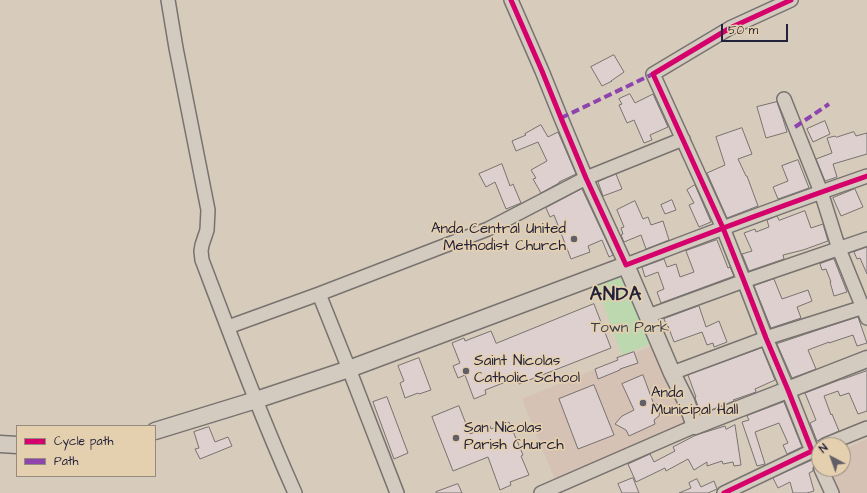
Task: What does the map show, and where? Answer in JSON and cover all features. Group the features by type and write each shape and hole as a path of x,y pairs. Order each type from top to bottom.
{"main road":[{"path":"156,431 256,400 349,369 626,265 672,373 686,401 695,426 867,359"},
{"path":"0,444 16,445"}],"street":[{"path":"168,0 208,210 207,230 201,251 202,260 256,400 295,493"},
{"path":"511,0 586,178 626,265 867,176"},
{"path":"791,0 730,28 653,74 723,228 766,338 811,438"},
{"path":"672,373 766,338 866,310 839,249 821,192 784,99"},
{"path":"228,327 319,294 488,229 586,178 683,139"},
{"path":"648,316 744,280 867,239"},
{"path":"319,294 397,493"},
{"path":"542,493 562,489 695,426"},
{"path":"845,437 867,428"},
{"path":"724,493 811,451"},
{"path":"825,477 832,493"}],"shaded area":[{"path":"655,345 688,426 555,480 522,399"},
{"path":"867,439 867,493 836,493 829,477 851,477 851,446"}],"green space":[{"name":"Town Park","path":"625,272 652,343 622,355 596,284"}],"building":[{"path":"614,55 624,72 602,86 591,67"},
{"path":"630,94 635,103 653,94 668,127 650,135 652,140 644,143 634,120 627,123 619,105 622,104 619,99"},
{"path":"777,102 787,132 766,138 757,107"},
{"path":"825,121 830,134 813,142 807,129"},
{"path":"541,125 548,137 558,132 576,174 541,193 533,179 536,178 531,170 547,161 538,142 516,151 512,141 526,135 525,134"},
{"path":"742,128 752,154 738,159 747,176 758,206 727,218 707,173 725,165 716,137"},
{"path":"854,132 856,136 867,133 867,154 833,164 837,177 825,181 816,159 832,153 827,138"},
{"path":"798,160 809,188 778,199 773,187 788,181 782,166"},
{"path":"502,164 510,186 513,184 521,203 506,209 495,182 486,187 479,174"},
{"path":"616,174 622,189 603,196 598,182"},
{"path":"695,185 711,222 699,227 689,205 694,203 687,190"},
{"path":"582,189 613,255 609,257 602,240 588,246 590,252 571,259 554,215 550,217 546,208"},
{"path":"855,189 863,207 841,216 833,198"},
{"path":"672,200 676,210 665,214 661,205"},
{"path":"635,201 643,219 648,217 651,225 663,221 669,240 646,249 641,235 624,242 621,235 623,234 621,228 624,227 617,210"},
{"path":"805,211 811,228 823,224 828,241 783,255 784,259 749,271 742,254 752,251 744,233 755,229 756,232 769,227 767,220 777,216 779,220"},
{"path":"717,240 728,268 730,267 734,276 661,303 657,292 664,289 658,272 645,277 642,267 664,259 667,267 676,264 680,277 694,272 686,251"},
{"path":"867,247 867,274 860,258 857,259 854,252"},
{"path":"834,259 847,292 834,296 826,269 822,270 820,264"},
{"path":"774,279 782,299 808,290 812,301 797,307 801,318 771,328 754,286"},
{"path":"594,304 611,348 519,384 516,378 485,390 486,394 474,399 465,375 458,378 453,366 460,363 452,343 464,338 465,341 491,331 496,343"},
{"path":"699,306 706,327 719,321 727,342 714,347 713,343 707,345 702,332 674,342 664,319"},
{"path":"858,317 867,343 857,346 853,335 808,350 816,369 792,378 777,344"},
{"path":"762,348 775,380 755,389 756,392 701,414 688,375"},
{"path":"634,352 638,363 598,379 595,369 618,360 617,358"},
{"path":"419,358 431,390 405,398 400,383 404,381 398,366"},
{"path":"867,371 867,411 858,414 849,393 840,396 838,391 824,396 839,431 826,437 815,437 810,423 816,420 805,393"},
{"name":"Anda Municipal Hall","path":"643,375 653,402 658,405 660,411 659,416 654,420 655,424 629,436 626,430 615,424 622,416 634,410 622,384"},
{"path":"594,385 614,435 578,449 559,399"},
{"path":"387,397 408,453 394,459 373,402"},
{"path":"784,402 802,447 787,454 783,445 788,443 779,423 755,432 765,464 757,466 742,422 749,420 747,416"},
{"path":"459,406 470,434 490,426 491,429 509,422 523,455 521,456 529,475 510,482 511,485 500,490 488,457 453,471 432,417"},
{"path":"735,425 741,465 734,466 733,462 723,464 722,461 707,466 707,462 694,470 688,459 666,471 665,468 636,482 628,464 650,454 654,462 675,451 673,447 696,435 725,426 726,429"},
{"path":"209,427 215,442 228,437 232,446 200,459 195,449 199,448 194,432"},
{"path":"811,461 811,472 809,473 814,491 807,493 793,493 790,482 778,488 773,478"},
{"path":"633,478 639,493 622,493 618,484"},
{"path":"697,479 701,487 714,481 717,489 708,493 679,493 691,488 689,483"},
{"path":"458,484 462,493 436,493 436,492"}],"marked path":[{"path":"561,118 653,74"},
{"path":"795,127 829,104"}],"cycle path":[{"path":"511,0 586,178 626,265 746,219 867,176"},
{"path":"724,493 812,451 723,228 653,74 730,28 791,0"}],"place":[{"name":"Anda Central United Methodist Church","path":"574,239"},
{"name":"Saint Nicolas Catholic School","path":"466,371"},
{"name":"Anda Municipal Hall","path":"643,403"},
{"name":"San Nicolas Parish Church","path":"456,438"}],"district":[{"name":"ANDA","path":"616,296"}]}
